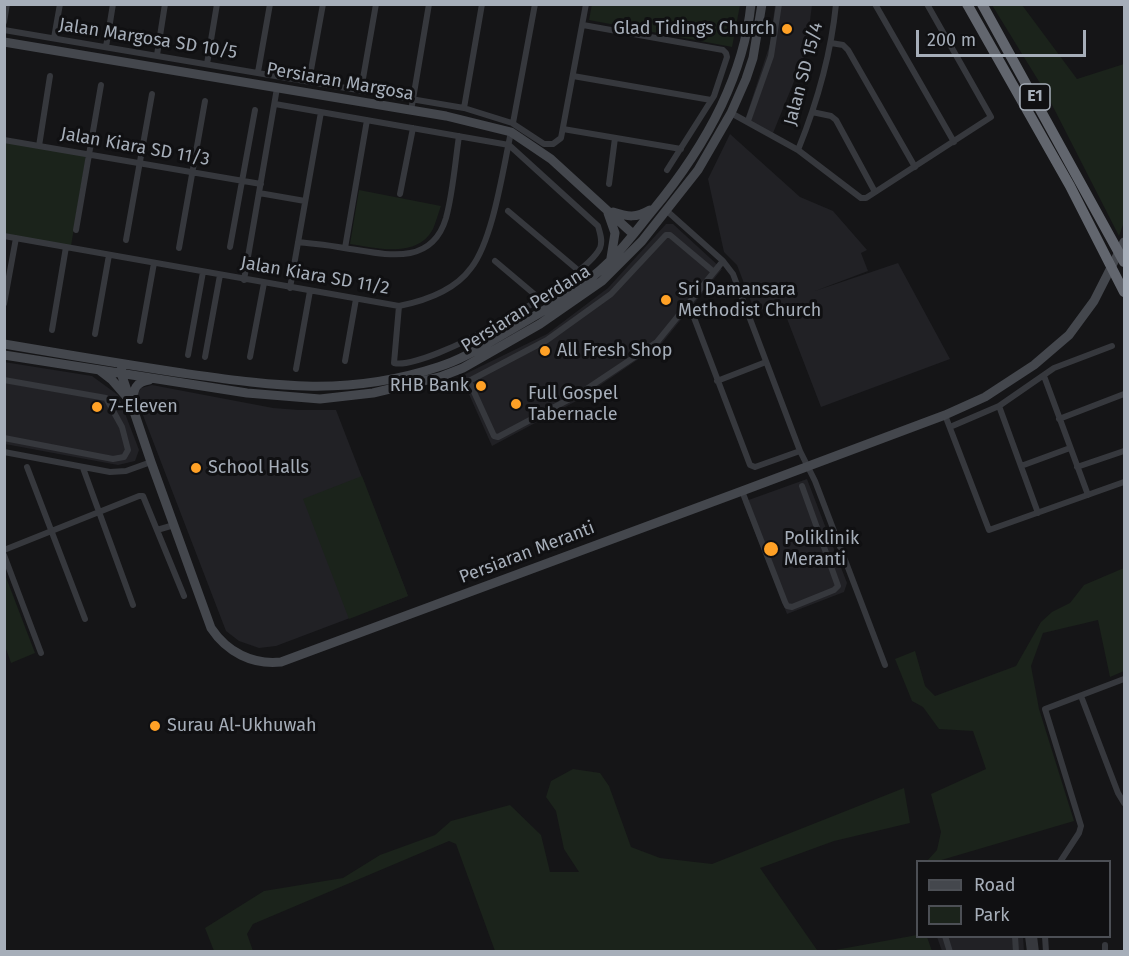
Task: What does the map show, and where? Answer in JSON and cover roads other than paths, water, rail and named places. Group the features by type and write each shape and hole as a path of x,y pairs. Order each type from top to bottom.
{"highway":[{"name":"E1","path":"967,4 1070,186 1125,292"},
{"name":"E1","path":"982,4 1125,262"}],"main road":[{"name":"Persiaran Perdana","path":"4,355 95,368 122,368 154,380 271,396 320,399 373,393 440,377 463,368 540,324 602,281 633,234 685,170 720,109 740,57 751,4"},
{"name":"Persiaran Perdana","path":"4,344 122,368 273,386 319,388 371,383 437,368 459,359 538,314 614,263 664,214 701,164 731,113 753,58 762,4"},
{"name":"Persiaran Margosa","path":"5,42 512,128 551,159 633,234"},
{"path":"607,210 634,217 655,207"},
{"path":"607,210 615,233 614,263"},
{"path":"633,234 641,233 664,214"},
{"name":"Persiaran Meranti","path":"122,368 151,462 211,628 218,638 242,656 269,663 292,659 945,415 985,397 1034,365 1068,335 1094,301 1125,242"},
{"path":"95,368 119,387 133,408"},
{"path":"133,408 134,388 143,381 154,380"}],"street":[{"path":"4,22 7,4"},
{"path":"54,38 60,4"},
{"path":"106,47 113,4"},
{"path":"157,56 165,4"},
{"path":"207,64 217,4"},
{"path":"258,72 270,4"},
{"path":"309,81 323,4"},
{"path":"361,90 376,4"},
{"path":"411,111 429,4"},
{"path":"464,108 482,4"},
{"name":"Jalan Kiara SD 11/2","path":"4,236 399,306 418,302 449,287 463,277 475,264 489,231 512,128 535,4"},
{"path":"586,4 563,129 681,149"},
{"path":"748,121 771,56 779,4"},
{"name":"Jalan SD 15/4","path":"798,150 812,112 831,43 836,4"},
{"path":"874,4 954,142"},
{"path":"731,113 798,150 861,198 866,198 991,117 927,4"},
{"path":"583,25 723,50 726,53 727,57 711,100 667,170"},
{"name":"Jalan Margosa SD 10/5","path":"4,30 464,108 544,144 553,144 561,138 563,129"},
{"path":"831,43 843,45 848,50 915,167"},
{"path":"39,146 50,76"},
{"path":"573,76 711,100"},
{"path":"76,230 101,85"},
{"path":"244,280 277,88"},
{"path":"126,240 152,94"},
{"path":"179,248 205,100"},
{"path":"275,104 508,145 594,221 601,236 601,246 596,255 579,271 540,299 457,346 399,364 394,363 399,306"},
{"path":"230,248 255,110"},
{"path":"290,288 321,112"},
{"path":"812,112 831,116 836,120 875,192"},
{"path":"345,248 367,120"},
{"path":"400,194 413,128"},
{"path":"298,242 399,256 412,253 429,243 446,218 459,136"},
{"path":"609,184 615,138"},
{"name":"Jalan Kiara SD 11/3","path":"4,140 261,184"},
{"path":"259,193 305,201"},
{"path":"508,211 579,271"},
{"path":"664,214 723,261 735,279 765,362 823,502 885,665"},
{"path":"469,381 547,340 611,294 666,235 714,272"},
{"path":"4,304 16,238"},
{"path":"52,330 66,247"},
{"path":"95,334 109,255"},
{"path":"495,261 540,299"},
{"path":"463,368 493,435 498,437 579,394 657,342 723,261"},
{"path":"140,341 154,263"},
{"path":"188,355 203,272"},
{"path":"205,357 220,275"},
{"path":"250,357 264,283"},
{"path":"296,369 310,291"},
{"path":"345,361 356,299"},
{"path":"693,315 750,465 754,466 800,451"},
{"path":"950,427 999,406 1054,368 1112,346"},
{"path":"717,381 765,362"},
{"path":"1044,376 1088,495"},
{"path":"4,380 106,398 122,426 128,450 124,457 113,459 4,438"},
{"path":"1059,419 1125,394"},
{"path":"999,406 1038,513"},
{"path":"945,415 989,530 1125,482"},
{"path":"22,454 23,442"},
{"path":"1021,466 1070,448"},
{"path":"1077,467 1125,451"},
{"path":"4,452 83,468 119,472 151,462"},
{"path":"27,467 85,619"},
{"path":"83,468 133,605"},
{"path":"742,491 787,606 792,607 834,590 838,586 802,486"},
{"path":"4,550 143,496 184,596"},
{"path":"157,531 174,525"},
{"path":"4,555 41,653"},
{"path":"1061,860 1079,833 1081,826 1045,710 1125,679"},
{"path":"1081,696 1118,793 1125,802"}],"place":[{"name":"Glad Tidings Church","path":"787,29"},
{"name":"Sri Damansara Methodist Church","path":"666,300"},
{"name":"All Fresh Shop","path":"545,351"},
{"name":"RHB Bank","path":"481,386"},
{"name":"Full Gospel Tabernacle","path":"516,404"},
{"name":"7-Eleven","path":"97,407"},
{"name":"School Halls","path":"196,468"},
{"name":"Poliklinik Meranti","path":"771,549"},
{"name":"Surau Al-Ukhuwah","path":"155,726"}]}
